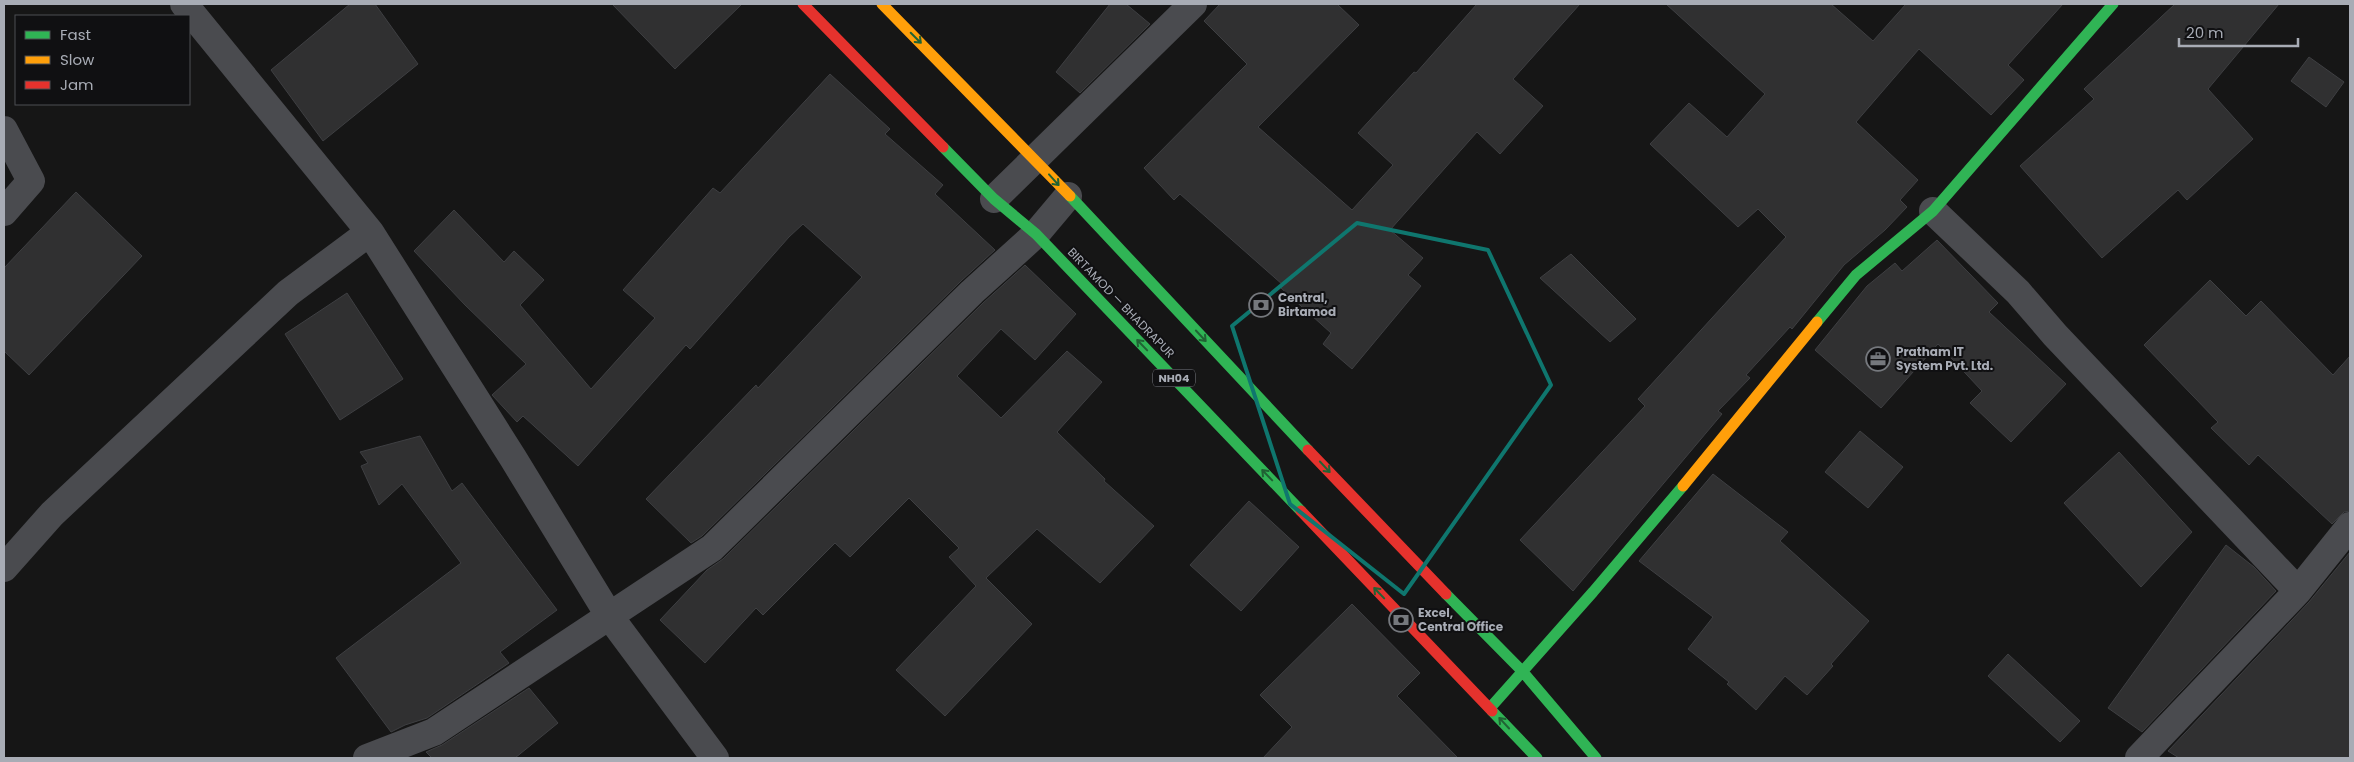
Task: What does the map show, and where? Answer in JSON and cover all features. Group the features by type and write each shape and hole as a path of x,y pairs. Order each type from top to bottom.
{"main road":[{"name":"BIRTAMOD — BHADRAPUR","path":"804,4 994,199 1036,234 1537,758"},
{"path":"882,4 1035,159 1410,558 1523,672 1596,758"},
{"path":"1490,708 1736,423 1856,275 1933,211 2113,4"}],"street":[{"path":"184,4 370,232 513,458 610,617 715,758"},
{"path":"994,199 1193,4"},
{"path":"4,130 31,181 4,212"},
{"path":"376,757 434,732 712,548 972,292 1036,234 1068,196"},
{"path":"1933,211 2018,292 2055,335 2298,591"},
{"path":"4,568 52,514 288,293 370,232"},
{"path":"2139,758 2298,591 2350,526"}],"highlighted area":[{"path":"1357,223 1488,250 1551,385 1404,594 1290,504 1232,326"}],"building":[{"path":"350,4 375,4 418,64 323,141 271,70"},
{"path":"612,4 742,4 675,69"},
{"path":"1110,4 1126,4 1150,24 1080,93 1056,72"},
{"path":"1220,4 1337,4 1359,25 1258,127 1352,210 1393,165 1358,133 1414,72 1416,73 1477,4 1580,4 1513,79 1543,106 1500,154 1477,132 1390,230 1423,258 1408,275 1421,286 1352,369 1323,344 1331,333 1281,288 1283,285 1180,194 1174,200 1144,168 1247,64 1204,21"},
{"path":"1666,4 1831,4 1873,41 1906,4 2063,4 2008,65 2024,80 1991,115 1919,49 1856,122 1918,180 1900,200 1907,207 1885,230 1844,265 1792,329 1790,327 1746,375 1750,378 1718,411 1722,414 1573,591 1520,540 1645,406 1638,399 1786,237 1758,209 1738,227 1650,144 1689,103 1727,137 1765,94"},
{"path":"2175,4 2279,4 2208,89 2253,139 2187,200 2178,190 2102,258 2020,166 2094,99 2084,89"},
{"path":"2309,57 2344,82 2326,107 2291,81"},
{"path":"830,74 890,129 885,134 943,185 935,194 995,250 961,281 702,536 691,543 646,499 756,385 758,388 862,277 803,224 789,237 690,349 686,345 578,466 523,416 517,422 492,395 526,364 465,305 414,251 454,210 504,262 514,251 544,280 520,305 591,389 655,318 623,290 713,188 720,193"},
{"path":"76,192 142,256 29,375 4,351 4,268"},
{"path":"1937,240 1998,303 1989,312 2066,384 2011,442 1970,403 1982,391 1938,344 1881,408 1815,350 1867,286 1895,263 1902,271"},
{"path":"1571,254 1636,319 1610,342 1540,278"},
{"path":"1025,265 1076,314 1035,360 1001,329 957,376 1001,418 1067,351 1102,382 1057,432 1105,479 1104,481 1154,526 1100,583 1037,529 986,578 1032,624 945,716 896,670 976,586 949,557 959,548 909,498 850,557 835,543 763,615 756,608 705,663 660,620 707,570 723,559 983,303"},
{"path":"2210,280 2246,316 2261,301 2333,375 2350,356 2350,511 2344,512 2332,524 2258,455 2249,465 2211,428 2218,422 2144,345"},
{"path":"347,293 403,379 340,420 285,334"},
{"path":"1860,431 1903,467 1868,508 1825,472"},
{"path":"420,436 452,491 462,483 557,610 500,652 509,663 427,718 391,732 336,658 461,563 402,484 379,505 361,466 368,463 360,452"},
{"path":"2119,452 2192,532 2141,587 2064,503"},
{"path":"1713,474 1788,532 1780,541 1869,621 1831,664 1833,666 1807,695 1785,676 1756,710 1727,684 1729,682 1688,649 1713,617 1639,561"},
{"path":"1249,501 1299,547 1241,611 1190,565"},
{"path":"2226,545 2254,567 2276,591 2142,732 2108,708"},
{"path":"2350,552 2350,758 2179,758 2168,751 2309,602"},
{"path":"1352,604 1420,673 1397,696 1458,758 1263,758 1292,727 1260,695"},
{"path":"2008,654 2080,721 2060,742 1988,676"},
{"path":"529,688 558,723 515,758 432,758 426,752 442,745"}],"traffic: fast":[{"path":"1817,322 1856,275 1933,211 2113,4"},
{"path":"943,147 994,199 1036,234 1301,511"},
{"path":"1070,196 1308,450"},
{"path":"1490,708 1593,592 1683,486"},
{"path":"1446,594 1523,672 1596,758"},
{"path":"1492,711 1537,758"}],"traffic: slow":[{"path":"882,4 1070,196"},
{"path":"1683,486 1817,322"}],"traffic: jam":[{"path":"803,4 943,147"},
{"path":"1308,450 1446,594"},
{"path":"1301,511 1492,711"}],"place":[{"name":"Central, Birtamod","path":"1261,305"},
{"name":"Pratham IT System Pvt. Ltd.","path":"1878,359"},
{"name":"Excel, Central Office","path":"1401,620"}]}
